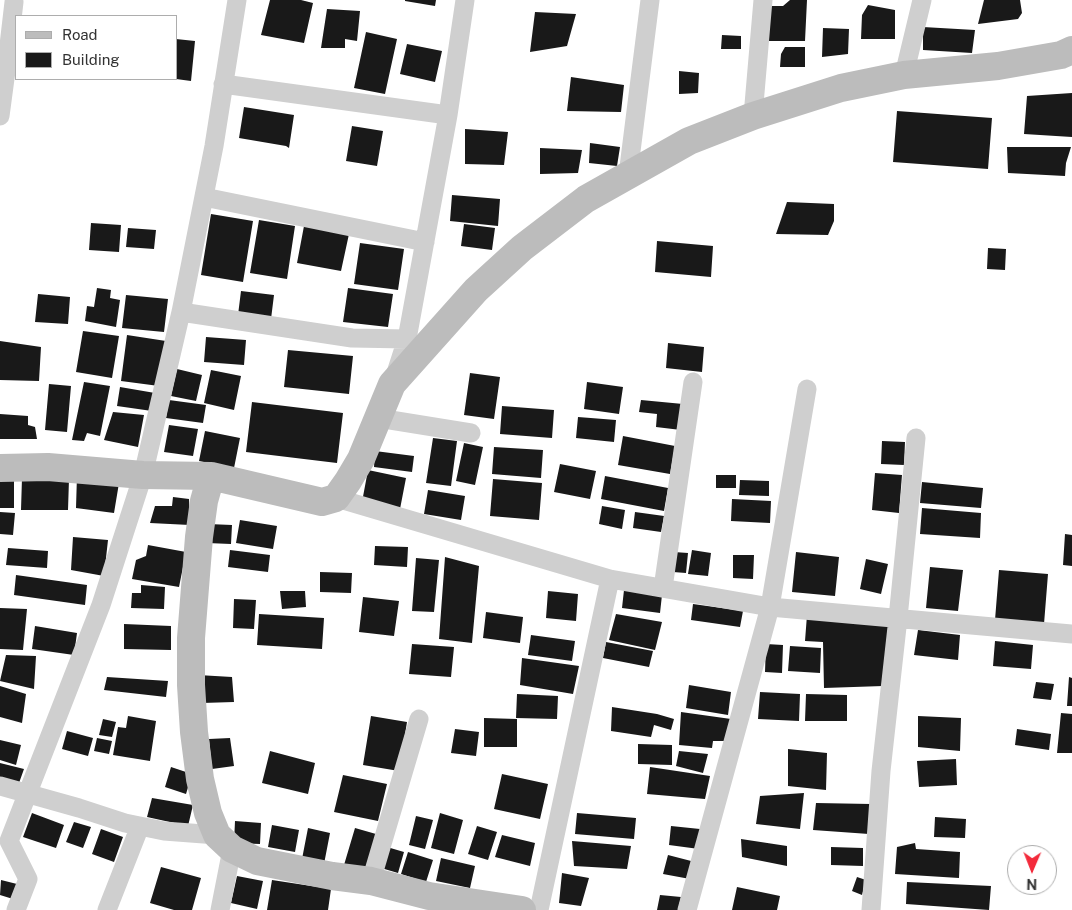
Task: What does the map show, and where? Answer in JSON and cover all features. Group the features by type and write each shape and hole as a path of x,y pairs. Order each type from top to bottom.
{"main road":[{"path":"0,468 48,466 143,475 211,476 322,502 336,498 361,459 392,384 476,290 522,248 586,198 689,142 753,116 841,88 904,75 998,66 1061,55 1072,50"},
{"path":"211,476 204,501 199,537 191,638 190,685 200,780 208,813 224,842 257,860 332,876 371,881 429,896 522,910"}],"street":[{"path":"16,910 28,879 9,841 101,605 143,475 182,312 214,146 237,0"},
{"path":"392,384 407,339 448,115 465,0"},
{"path":"628,175 650,0"},
{"path":"753,116 762,0"},
{"path":"904,75 922,0"},
{"path":"0,116 14,2"},
{"path":"223,84 448,115"},
{"path":"204,197 425,242"},
{"path":"182,312 352,338 407,339"},
{"path":"663,588 693,382"},
{"path":"687,910 770,607 807,389"},
{"path":"378,418 471,434"},
{"path":"871,910 881,771 916,438"},
{"path":"336,498 610,579 770,607 1072,634"},
{"path":"538,910 610,579"},
{"path":"371,881 419,719"},
{"path":"0,786 125,823 224,842 220,910"},
{"path":"107,910 140,826"}],"building":[{"path":"270,0 301,0 313,3 304,43 261,35"},
{"path":"405,0 436,0 435,6"},
{"path":"790,0 807,0 805,41 764,41 767,6 783,6"},
{"path":"984,0 1020,0 1022,13 1018,19 978,24"},
{"path":"868,5 895,10 895,39 861,39 862,15"},
{"path":"327,9 360,11 357,41 345,39 345,48 321,48"},
{"path":"535,12 576,14 567,46 530,52"},
{"path":"923,27 975,30 972,53 923,50"},
{"path":"823,28 849,29 848,54 822,57"},
{"path":"366,32 397,39 385,94 354,88"},
{"path":"722,35 741,36 741,49 721,49"},
{"path":"178,39 195,41 191,81 178,79"},
{"path":"407,44 442,51 435,82 400,74"},
{"path":"785,47 805,47 805,67 780,67 781,54"},
{"path":"679,71 699,73 698,93 679,94"},
{"path":"571,77 624,85 621,112 567,111"},
{"path":"1072,93 1072,137 1024,134 1027,96"},
{"path":"244,107 294,115 289,148 239,138"},
{"path":"897,111 992,118 988,169 893,162"},
{"path":"352,126 383,131 377,166 346,161"},
{"path":"465,129 508,132 504,165 465,164"},
{"path":"590,143 620,147 617,166 589,163"},
{"path":"1007,147 1071,147 1066,163 1065,176 1008,173"},
{"path":"540,148 582,150 578,173 540,174"},
{"path":"452,195 500,199 498,226 450,221"},
{"path":"787,202 834,204 834,221 828,235 776,234"},
{"path":"211,214 253,221 243,282 201,275"},
{"path":"259,220 295,226 287,279 250,273"},
{"path":"91,223 121,225 119,252 89,250"},
{"path":"464,224 495,228 492,250 461,246"},
{"path":"304,226 349,234 341,271 297,263"},
{"path":"128,228 156,230 154,249 126,247"},
{"path":"657,241 713,246 711,277 655,272"},
{"path":"360,243 404,249 398,290 354,284"},
{"path":"988,248 1006,249 1005,270 987,269"},
{"path":"97,288 111,290 110,298 120,300 116,327 85,321 87,306 94,307"},
{"path":"348,288 393,294 388,327 343,322"},
{"path":"241,291 274,295 271,319 238,315"},
{"path":"38,294 70,297 68,324 35,322"},
{"path":"126,295 168,299 164,332 122,328"},
{"path":"83,331 119,336 112,378 76,372"},
{"path":"127,335 166,341 159,386 121,381"},
{"path":"206,337 246,340 244,365 204,362"},
{"path":"0,341 41,347 39,381 0,380"},
{"path":"668,343 704,347 702,372 666,368"},
{"path":"288,350 353,356 349,394 284,387"},
{"path":"177,369 202,375 196,401 171,396"},
{"path":"211,370 241,376 234,410 204,403"},
{"path":"470,373 500,377 494,419 464,415"},
{"path":"84,382 110,386 100,436 87,433 84,441 72,440"},
{"path":"587,382 623,387 619,414 584,409"},
{"path":"49,384 71,386 67,432 45,430"},
{"path":"120,387 155,393 152,411 117,406"},
{"path":"169,400 206,405 203,423 166,418"},
{"path":"641,400 683,404 681,430 656,427 657,414 639,412"},
{"path":"252,402 343,413 337,463 246,452"},
{"path":"502,406 554,410 552,438 500,434"},
{"path":"113,412 144,415 138,447 104,440"},
{"path":"0,414 28,416 28,425 35,427 37,439 0,439"},
{"path":"578,417 616,420 614,442 576,438"},
{"path":"169,425 198,429 193,456 164,452"},
{"path":"205,431 240,438 234,468 199,461"},
{"path":"623,436 675,446 670,474 618,465"},
{"path":"433,438 457,441 451,486 426,483"},
{"path":"882,441 905,442 904,465 881,464"},
{"path":"464,443 483,447 475,485 456,481"},
{"path":"494,447 543,450 541,478 492,474"},
{"path":"375,451 414,456 412,472 374,467"},
{"path":"560,464 596,471 590,499 554,492"},
{"path":"368,470 406,478 400,509 362,502"},
{"path":"875,473 902,475 899,513 872,510"},
{"path":"77,475 119,483 114,513 76,508"},
{"path":"716,475 736,475 736,488 716,488"},
{"path":"605,476 668,488 664,511 601,499"},
{"path":"0,478 14,478 14,508 0,508"},
{"path":"22,478 69,479 68,510 21,510"},
{"path":"493,479 542,483 539,520 490,516"},
{"path":"740,480 769,481 769,496 739,495"},
{"path":"922,482 983,488 981,508 920,503"},
{"path":"428,490 465,496 461,520 424,514"},
{"path":"173,497 189,499 190,525 150,523 155,506 172,506"},
{"path":"732,499 771,501 770,523 731,521"},
{"path":"602,506 625,510 622,529 599,524"},
{"path":"922,508 981,513 980,538 920,534"},
{"path":"0,512 15,513 13,535 0,534"},
{"path":"635,512 664,516 661,532 633,528"},
{"path":"240,520 277,526 273,549 236,543"},
{"path":"208,524 232,525 231,544 207,543"},
{"path":"1065,534 1072,535 1072,566 1063,565"},
{"path":"73,537 108,540 104,576 71,570"},
{"path":"148,545 186,552 179,587 132,579 136,560 146,556"},
{"path":"375,546 408,547 407,567 374,565"},
{"path":"8,548 48,551 47,568 6,565"},
{"path":"230,550 270,555 268,572 228,567"},
{"path":"692,550 711,553 708,576 688,574"},
{"path":"674,552 688,553 686,573 673,572"},
{"path":"796,552 839,557 835,596 792,592"},
{"path":"733,555 754,555 753,579 733,578"},
{"path":"445,557 479,566 472,643 439,639"},
{"path":"416,558 439,560 434,612 412,611"},
{"path":"866,559 888,564 881,594 860,589"},
{"path":"930,567 963,570 958,611 926,608"},
{"path":"999,570 1048,574 1044,624 995,620"},
{"path":"320,572 352,573 351,593 320,592"},
{"path":"16,575 87,585 85,605 14,595"},
{"path":"141,585 165,587 164,609 131,608 132,593 141,593"},
{"path":"624,590 662,595 660,613 622,608"},
{"path":"280,591 305,591 306,607 282,609"},
{"path":"548,591 578,594 576,621 546,618"},
{"path":"363,597 399,601 394,636 359,632"},
{"path":"234,599 256,600 254,629 233,628"},
{"path":"693,604 743,611 740,627 691,620"},
{"path":"0,608 27,609 23,650 0,649"},
{"path":"486,612 523,617 520,643 483,638"},
{"path":"259,614 324,618 322,649 257,645"},
{"path":"616,614 662,622 655,650 609,640"},
{"path":"807,615 890,626 883,686 824,688 823,642 805,641"},
{"path":"124,624 171,626 171,650 124,649"},
{"path":"35,626 77,633 74,655 32,649"},
{"path":"918,630 960,635 958,660 914,655"},
{"path":"531,635 575,641 572,661 528,655"},
{"path":"995,641 1033,645 1031,669 993,666"},
{"path":"606,642 653,651 649,667 603,658"},
{"path":"412,644 454,647 451,677 409,674"},
{"path":"766,644 783,645 782,673 765,672"},
{"path":"790,646 821,648 820,673 788,671"},
{"path":"6,655 36,656 34,689 0,681"},
{"path":"522,658 579,666 573,694 520,685"},
{"path":"198,675 232,677 234,702 202,703"},
{"path":"107,677 168,681 166,697 104,690"},
{"path":"1069,677 1072,678 1072,706 1067,706"},
{"path":"1036,682 1054,684 1051,700 1033,698"},
{"path":"689,685 731,692 728,715 686,708"},
{"path":"0,686 26,694 22,723 0,717"},
{"path":"760,692 800,694 799,721 758,719"},
{"path":"517,694 558,696 557,719 516,718"},
{"path":"806,694 847,695 847,721 805,721"},
{"path":"612,707 657,714 674,719 671,730 654,725 651,737 611,731"},
{"path":"681,712 731,719 728,741 713,741 712,748 679,745"},
{"path":"1061,713 1072,714 1072,753 1057,753"},
{"path":"128,716 156,721 150,761 113,755 118,727 126,728"},
{"path":"371,716 407,722 399,771 363,765"},
{"path":"918,716 961,718 960,751 918,747"},
{"path":"484,718 517,719 517,747 484,747"},
{"path":"103,719 116,722 112,737 99,735"},
{"path":"455,729 479,732 476,756 451,753"},
{"path":"1017,729 1051,734 1049,750 1015,745"},
{"path":"67,731 93,738 88,756 62,749"},
{"path":"97,738 112,741 109,754 94,751"},
{"path":"230,738 234,766 212,769 209,739"},
{"path":"0,740 21,745 16,765 0,760"},
{"path":"638,744 672,745 672,765 638,764"},
{"path":"788,749 827,753 826,790 788,786"},
{"path":"270,751 315,763 308,794 262,783"},
{"path":"679,751 708,754 703,773 676,766"},
{"path":"956,759 957,785 919,787 917,761"},
{"path":"0,763 24,769 19,783 0,779"},
{"path":"171,767 192,774 186,794 165,787"},
{"path":"650,767 710,776 705,799 647,794"},
{"path":"502,774 548,784 540,819 494,809"},
{"path":"343,775 387,784 378,821 334,812"},
{"path":"804,793 800,829 756,824 760,796"},
{"path":"152,798 193,805 188,826 147,817"},
{"path":"816,803 871,804 869,834 813,830"},
{"path":"32,813 64,825 56,848 23,837"},
{"path":"440,813 463,820 454,854 431,848"},
{"path":"577,813 636,818 634,839 575,834"},
{"path":"416,816 433,820 425,849 409,845"},
{"path":"935,817 966,819 965,838 934,837"},
{"path":"235,821 261,823 260,844 234,843"},
{"path":"74,822 91,827 83,848 66,842"},
{"path":"272,825 299,830 295,852 268,847"},
{"path":"477,826 497,832 488,860 468,854"},
{"path":"671,826 700,829 699,849 669,845"},
{"path":"308,828 330,833 324,864 302,859"},
{"path":"355,828 376,834 366,871 344,865"},
{"path":"101,829 123,837 114,862 92,854"},
{"path":"502,835 535,843 530,866 495,857"},
{"path":"741,839 787,846 787,866 742,857"},
{"path":"572,841 631,846 627,869 574,866"},
{"path":"915,843 916,849 960,852 959,878 895,874 897,847"},
{"path":"387,847 404,852 398,873 381,868"},
{"path":"831,847 863,848 863,866 831,865"},
{"path":"408,852 433,860 426,882 401,874"},
{"path":"668,855 695,862 690,879 663,874"},
{"path":"441,858 475,866 470,888 436,881"},
{"path":"161,867 201,878 192,910 174,910 150,903"},
{"path":"562,873 589,878 581,906 559,903"},
{"path":"237,876 263,881 257,909 231,903"},
{"path":"857,877 866,880 862,895 852,891"},
{"path":"1,880 17,884 13,899 0,895"},
{"path":"272,880 331,889 328,910 267,910"},
{"path":"907,882 991,886 989,910 906,904"},
{"path":"737,887 780,896 777,910 732,910"},
{"path":"660,895 681,897 678,910 657,910"}]}
